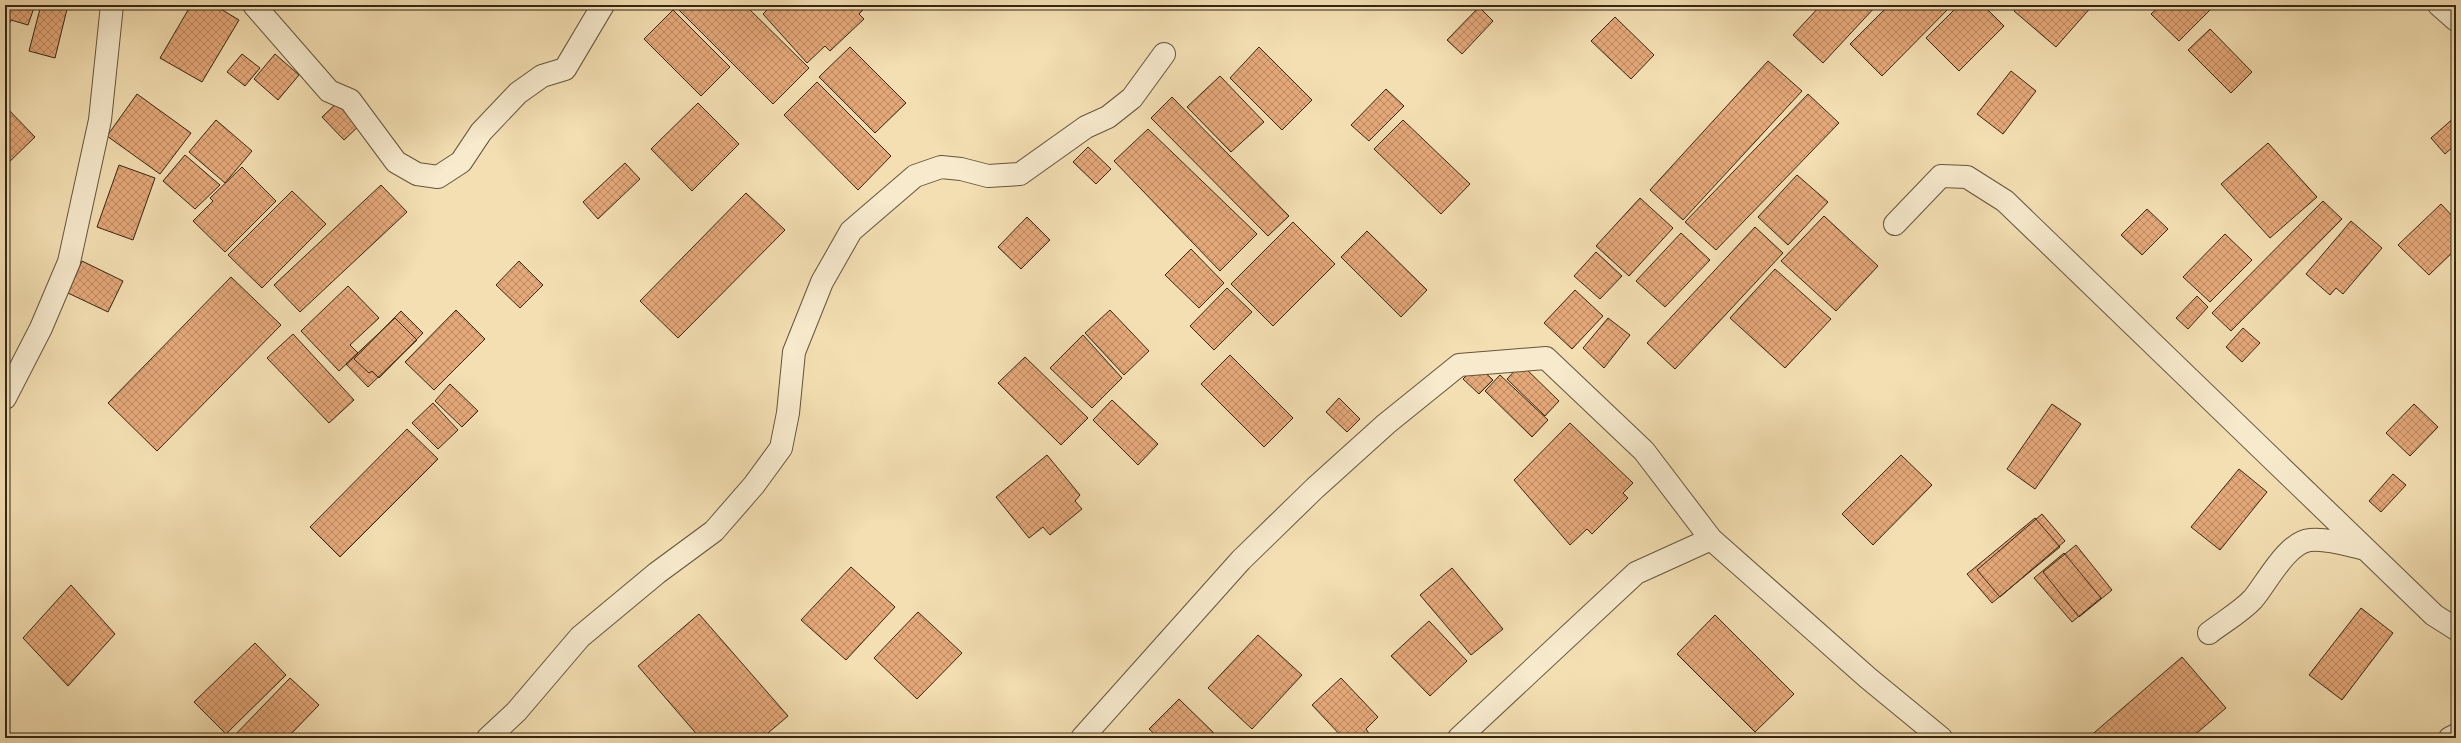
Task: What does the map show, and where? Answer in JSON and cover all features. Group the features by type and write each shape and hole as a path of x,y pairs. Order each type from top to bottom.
{"street":[{"path":"5,398 41,328 69,262 100,120 112,5"},
{"path":"254,5 329,91 350,100 396,162 417,174 438,177 461,162 481,132 518,93 542,76 565,69 603,5"},
{"path":"2439,5 2456,20"},
{"path":"488,738 516,712 580,637 657,573 714,531 754,485 777,454 781,448 788,413 794,352 822,282 851,231 915,176 941,167 961,169 988,176 1020,174 1086,128 1108,117 1132,98 1164,54"},
{"path":"1896,224 1941,176 1967,177 2004,201 2434,615 2456,629"},
{"path":"1082,738 1241,560 1315,488 1386,424 1459,365 1546,358 1644,451 1711,539 1868,678 1941,738"},
{"path":"1459,738 1636,573 1711,539"},
{"path":"2209,633 2253,599 2288,554 2302,543 2308,540 2321,540 2365,549"},
{"path":"2450,738 2456,735"}],"building":[{"path":"5,5 35,5 28,25 11,20 5,33"},
{"path":"41,5 68,5 55,58 29,51"},
{"path":"191,5 214,5 239,20 202,82 160,58"},
{"path":"678,5 745,5 809,68 773,104 676,7"},
{"path":"772,5 868,5 859,14 864,19 830,51 825,46 807,63 763,14"},
{"path":"1821,5 1877,5 1823,63 1793,35"},
{"path":"1889,5 1952,5 1882,76 1850,44"},
{"path":"1959,5 1983,5 2004,26 1959,71 1926,38"},
{"path":"2020,5 2093,5 2056,47 2014,11"},
{"path":"2161,5 2215,5 2179,41 2151,14"},
{"path":"1479,7 1493,21 1462,54 1447,40"},
{"path":"673,10 730,67 701,96 644,39"},
{"path":"1615,17 1654,55 1631,79 1591,41"},
{"path":"2210,29 2252,72 2231,93 2188,50"},
{"path":"850,47 906,103 875,133 819,77"},
{"path":"1259,47 1312,100 1282,130 1230,78"},
{"path":"242,54 260,68 245,86 227,72"},
{"path":"275,54 299,75 278,100 254,79"},
{"path":"1768,61 1802,91 1683,220 1650,190"},
{"path":"2011,71 2036,91 2003,134 1977,114"},
{"path":"1220,76 1264,122 1231,152 1187,107"},
{"path":"817,82 891,156 858,190 784,115"},
{"path":"1386,89 1404,106 1369,141 1351,125"},
{"path":"137,94 191,133 160,174 107,136"},
{"path":"1808,94 1839,123 1716,250 1685,222"},
{"path":"1172,97 1289,216 1268,236 1151,118"},
{"path":"339,101 361,124 344,140 322,117"},
{"path":"698,103 739,144 692,191 651,149"},
{"path":"5,106 35,137 6,165 5,164"},
{"path":"2456,116 2456,144 2445,154 2431,138"},
{"path":"216,120 252,151 225,183 189,152"},
{"path":"1403,120 1470,184 1441,214 1374,149"},
{"path":"1148,129 1257,234 1220,271 1114,161"},
{"path":"2268,143 2317,197 2270,238 2221,184"},
{"path":"1088,147 1111,169 1096,184 1073,162"},
{"path":"185,155 220,185 195,209 163,181"},
{"path":"625,163 640,179 598,219 583,202"},
{"path":"119,165 155,178 133,240 97,227"},
{"path":"242,167 276,201 225,252 193,221 213,201 210,198"},
{"path":"1797,175 1828,202 1788,245 1758,217"},
{"path":"381,185 407,212 300,312 274,285"},
{"path":"292,191 326,224 262,288 228,255"},
{"path":"746,193 785,230 678,338 640,301"},
{"path":"1640,198 1673,228 1629,276 1596,246"},
{"path":"2323,201 2342,219 2231,331 2212,313"},
{"path":"2441,204 2456,220 2456,249 2429,275 2398,245"},
{"path":"2147,209 2168,229 2142,255 2121,235"},
{"path":"1824,216 1878,266 1836,311 1781,261"},
{"path":"1027,217 1050,240 1021,269 998,247"},
{"path":"2351,221 2382,248 2343,294 2336,288 2330,295 2306,274"},
{"path":"1293,222 1335,264 1273,326 1231,284"},
{"path":"1755,227 1783,253 1675,369 1647,343"},
{"path":"1367,231 1427,290 1401,317 1341,257"},
{"path":"1681,233 1710,260 1665,307 1636,281"},
{"path":"2225,234 2252,260 2210,302 2183,277"},
{"path":"1191,249 1224,283 1199,308 1165,275"},
{"path":"1596,252 1622,276 1600,299 1574,276"},
{"path":"82,261 123,281 108,312 68,293"},
{"path":"519,261 543,285 520,308 496,285"},
{"path":"1775,269 1831,319 1785,368 1730,318"},
{"path":"231,277 281,325 157,451 108,403"},
{"path":"348,286 379,318 350,345 358,353 339,371 301,331"},
{"path":"1227,288 1252,312 1214,350 1190,326"},
{"path":"1575,290 1603,316 1572,349 1544,323"},
{"path":"2197,296 2208,307 2188,329 2176,318"},
{"path":"456,310 485,339 434,390 405,362"},
{"path":"1110,310 1149,351 1124,375 1085,333"},
{"path":"401,311 423,333 379,378 372,371 369,373 354,359"},
{"path":"395,318 417,340 368,387 346,364"},
{"path":"1608,318 1630,335 1604,368 1583,348"},
{"path":"2243,328 2260,343 2242,362 2226,347"},
{"path":"293,334 354,400 329,423 267,358"},
{"path":"1083,335 1122,378 1092,408 1050,368"},
{"path":"1230,355 1293,418 1264,447 1201,384"},
{"path":"1025,357 1088,418 1061,445 998,383"},
{"path":"1521,364 1559,401 1545,416 1507,379"},
{"path":"1477,365 1493,380 1479,394 1463,379"},
{"path":"1500,375 1548,420 1532,437 1485,391"},
{"path":"450,384 478,411 462,427 435,401"},
{"path":"1339,398 1360,419 1347,432 1326,412"},
{"path":"1112,400 1158,444 1138,465 1093,420"},
{"path":"433,403 458,430 438,449 412,423"},
{"path":"2052,404 2081,424 2035,489 2007,469"},
{"path":"2414,404 2438,427 2410,456 2386,433"},
{"path":"1570,423 1633,483 1623,493 1628,498 1592,534 1587,529 1570,545 1514,480"},
{"path":"407,429 438,459 340,557 310,527"},
{"path":"1047,455 1080,495 1075,501 1082,509 1050,535 1043,527 1029,538 996,497"},
{"path":"1901,455 1932,485 1873,545 1842,514"},
{"path":"2239,469 2267,492 2220,550 2191,527"},
{"path":"2393,474 2406,485 2381,512 2369,501"},
{"path":"2456,480 2456,488 2452,484"},
{"path":"2042,514 2065,541 2000,597 1977,570"},
{"path":"2035,518 2060,547 1992,603 1967,574"},
{"path":"2076,545 2112,590 2079,617 2043,572"},
{"path":"2064,553 2101,598 2072,622 2034,578"},
{"path":"851,567 895,607 846,660 801,620"},
{"path":"1452,568 1503,629 1471,655 1420,595"},
{"path":"71,585 115,634 68,686 23,638"},
{"path":"2361,608 2393,633 2342,700 2309,675"},
{"path":"918,612 962,653 917,699 874,658"},
{"path":"699,614 788,716 762,738 700,738 638,666"},
{"path":"1715,615 1794,694 1755,732 1677,654"},
{"path":"1429,621 1467,661 1430,696 1391,656"},
{"path":"1258,635 1302,675 1252,729 1208,688"},
{"path":"255,643 286,675 226,734 194,702"},
{"path":"2182,657 2226,708 2191,738 2088,738"},
{"path":"290,678 319,705 287,738 232,738"},
{"path":"1341,678 1378,717 1366,729 1370,735 1366,738 1343,738 1312,705"},
{"path":"1179,699 1219,738 1159,738 1149,729"},
{"path":"323,733 326,738 315,738"}]}
